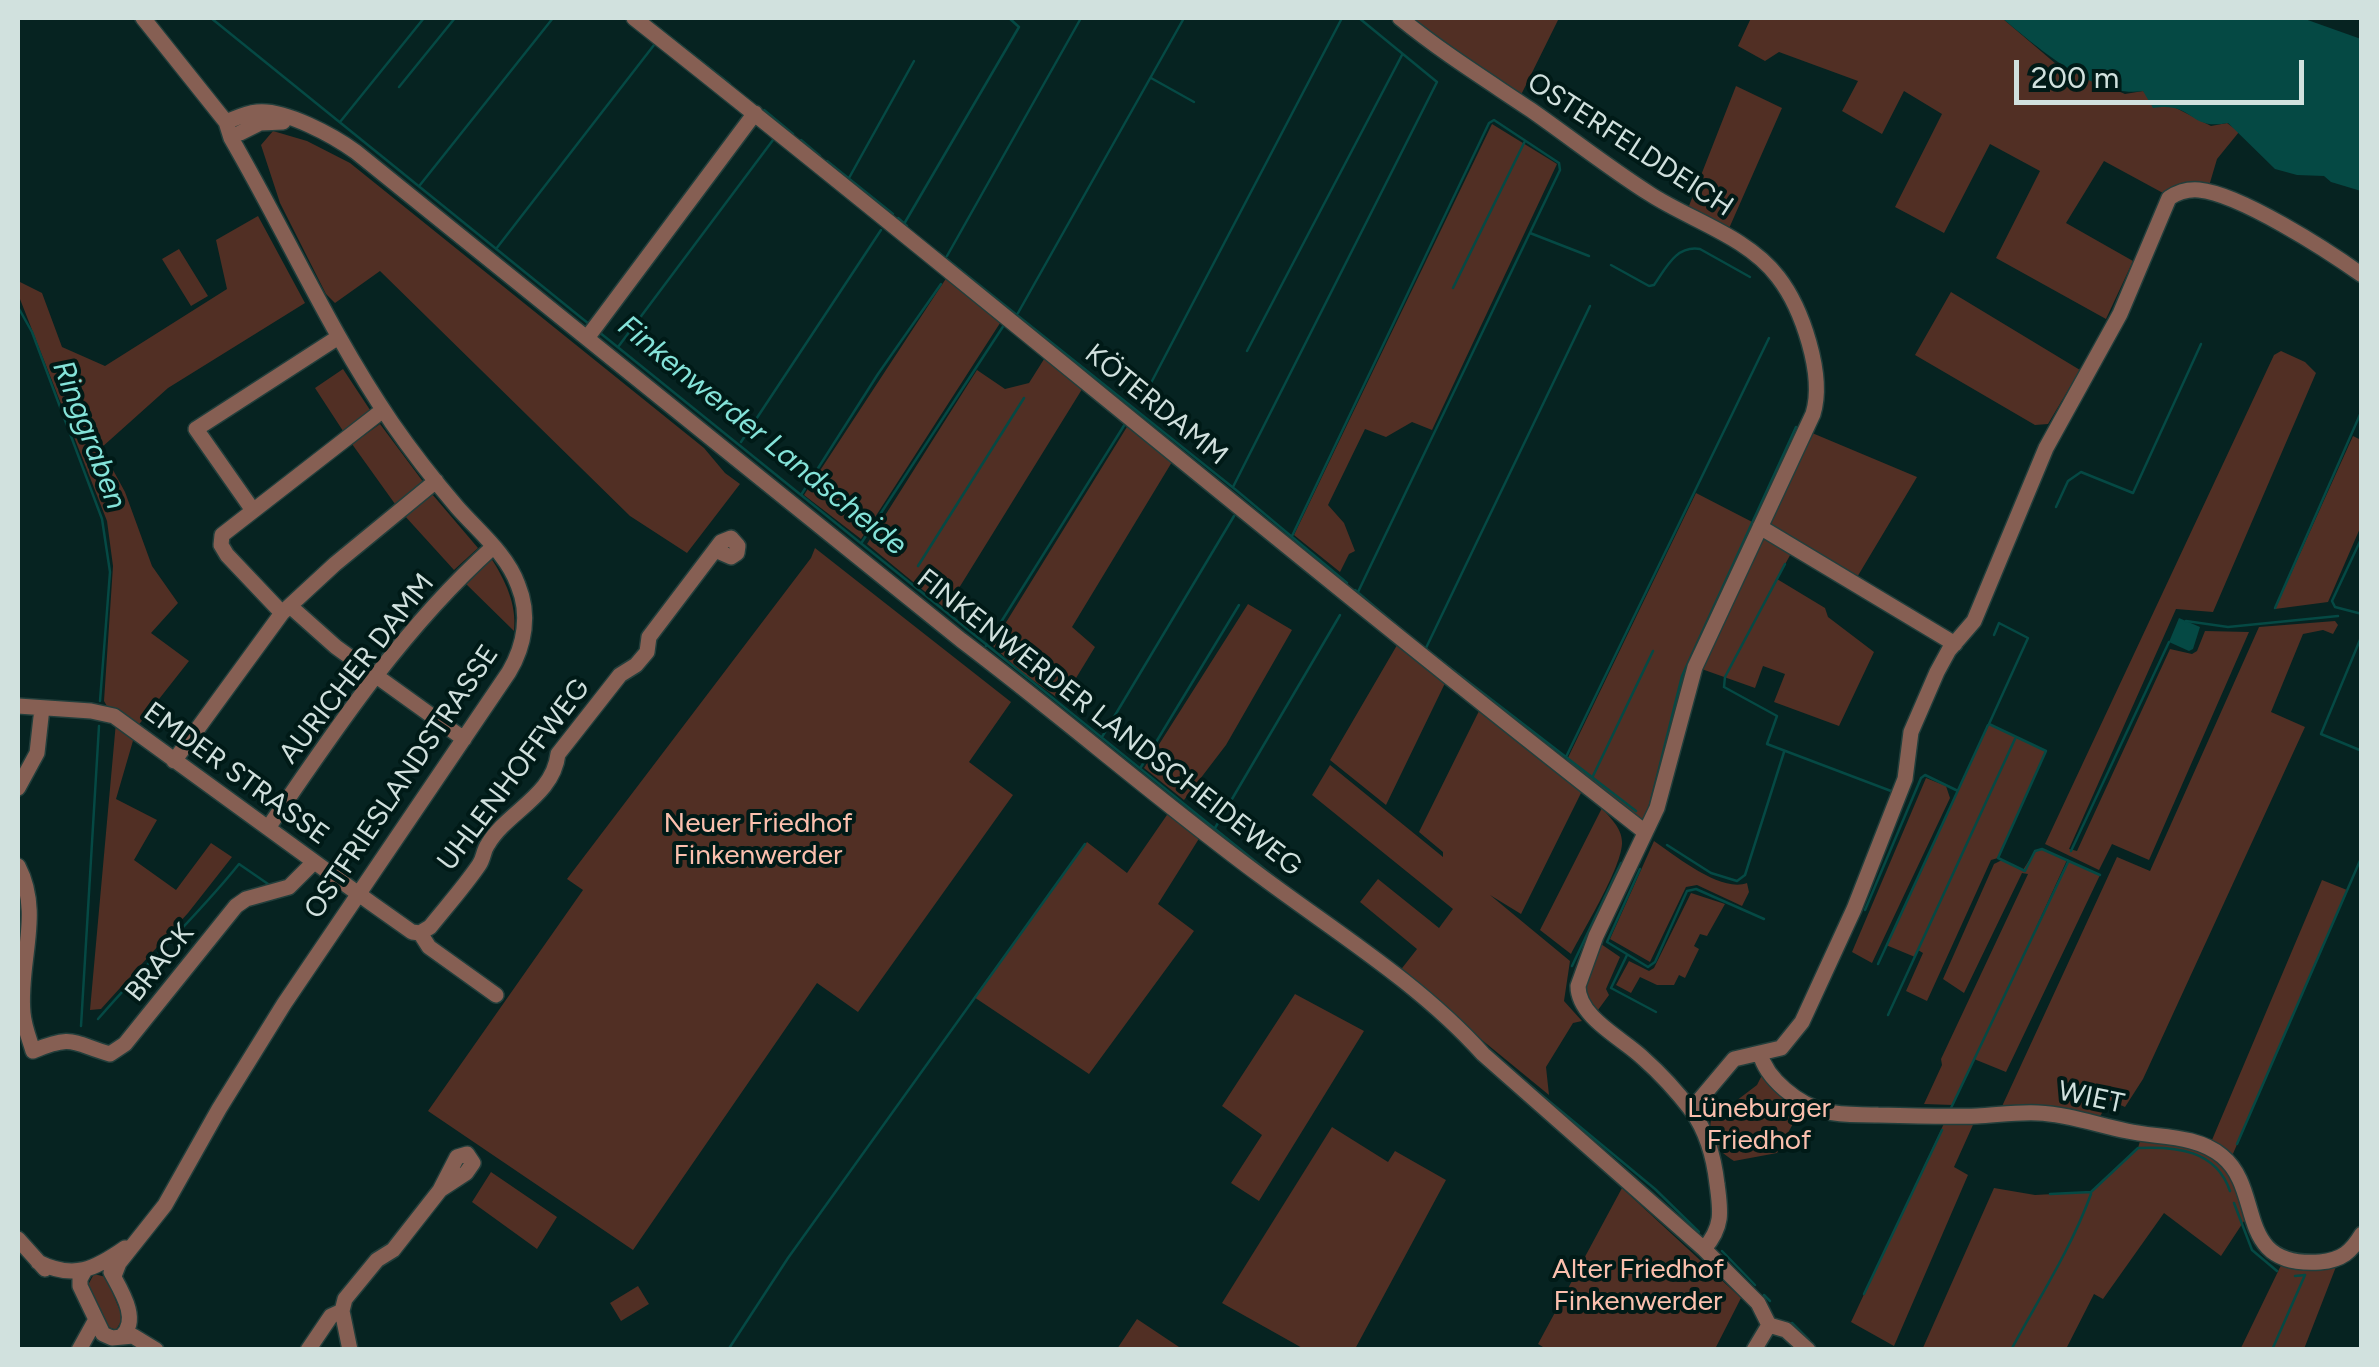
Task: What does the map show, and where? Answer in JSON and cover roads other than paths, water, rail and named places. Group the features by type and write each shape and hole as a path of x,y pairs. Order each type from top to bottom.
{"street":[{"name":"OSTFRIESLANDSTRASSE","path":"114,1276 117,1266 165,1205 248,1060 510,672 524,632 520,590 512,571 436,481 384,410 338,338 233,128 143,18"},
{"name":"KÖTERDAMM","path":"634,18 1225,492 1400,640 1645,832"},
{"name":"OSTERFELDDEICH","path":"1400,18 1460,65 1651,195 1742,246 1768,266 1786,290 1815,371 1816,401 1695,666 1658,808 1584,966 1577,992 1589,1012 1647,1060 1691,1110"},
{"path":"592,331 755,113"},
{"name":"FINKENWERDER LANDSCHEIDEWEG","path":"233,128 263,122 306,126 356,152 592,331 961,640 1457,1026 1482,1054 1704,1248 1758,1304 1768,1325 1786,1330 1808,1350"},
{"path":"1704,1248 1716,1235 1722,1217 1714,1163 1704,1132 1691,1110 1734,1058 1776,1050 1789,1041 1826,974 1905,778 1914,725 1941,664 1974,621 2054,432 2115,326 2164,207 2177,193 2200,190 2222,197 2304,237 2362,275"},
{"path":"252,509 196,429 338,338"},
{"path":"384,410 252,509 222,535 221,545 286,609 464,739"},
{"path":"174,760 286,609 436,481"},
{"path":"1760,526 1955,644"},
{"name":"AURICHER DAMM","path":"268,828 376,676 426,614 493,547"},
{"name":"UHLENHOFFWEG","path":"420,933 430,927 482,862 485,847 511,814 527,806 536,795 556,769 558,754 620,675 636,666 647,652 649,637 715,550"},
{"name":"EMDER STRASSE","path":"18,706 114,716 359,893"},
{"path":"18,788 37,753 42,708"},
{"name":"BRACK","path":"26,1042 66,1040 83,1042 110,1054 117,1051 164,999 236,906 246,899 289,886 314,862"},
{"path":"18,866 30,900 23,1014 26,1042"},
{"path":"359,893 412,932 420,933 429,947 496,995"},
{"name":"WIET","path":"1760,1052 1764,1065 1779,1083 1804,1102 1825,1111 1947,1117 2040,1113 2186,1140 2209,1148 2229,1163 2260,1240 2284,1257 2312,1262 2339,1258 2351,1252 2362,1234"},
{"path":"350,1350 342,1311 345,1299 372,1265 393,1250 440,1190"},
{"path":"18,1239 56,1278 80,1286 95,1321 114,1336 139,1338 156,1350"},
{"name":"OSTFRIESLANDSTRASSE","path":"92,1267 134,1244"},
{"path":"38,1262 66,1272 92,1267 114,1276 132,1320 167,1350"},
{"path":"80,1286 92,1267"},
{"path":"308,1350 331,1316 342,1311"},
{"path":"80,1350 130,1329 132,1320"},
{"path":"80,1350 95,1321"},
{"path":"1754,1350 1768,1325"}],"waterway":[{"name":"Finkenwerder Landscheide","path":"211,18 589,324"},
{"path":"340,122 424,18"},
{"path":"399,87 455,18"},
{"path":"420,185 553,18"},
{"path":"646,18 730,84"},
{"path":"904,224 1019,27 1009,18"},
{"path":"947,256 1081,18"},
{"path":"1018,313 1184,18"},
{"path":"1140,404 1342,18"},
{"path":"1233,487 1437,82 1359,18"},
{"path":"496,249 654,45"},
{"path":"1247,351 1402,55"},
{"path":"849,178 914,61"},
{"path":"1151,78 1194,102"},
{"path":"764,110 793,134"},
{"path":"1292,536 1489,123 1494,120 1559,163 1560,170 1358,592"},
{"path":"618,347 773,140"},
{"path":"801,140 820,156"},
{"path":"1453,288 1525,141"},
{"path":"827,161 893,214"},
{"path":"898,218 907,226"},
{"path":"741,442 881,230"},
{"path":"1530,233 1589,256"},
{"path":"1611,265 1649,286 1654,285 1678,254 1700,249 1750,277"},
{"path":"938,252 1347,583"},
{"path":"801,495 941,284"},
{"path":"1426,648 1590,306"},
{"name":"Ringgraben","path":"18,307 32,332 102,519 110,572 100,701"},
{"path":"862,542 1004,325"},
{"name":"Finkenwerder Landscheide","path":"599,332 1282,883"},
{"path":"1566,757 1769,338"},
{"path":"2056,507 2068,481 2081,472 2133,493 2201,344"},
{"path":"918,566 1024,398"},
{"path":"2275,608 2362,410"},
{"path":"986,646 1125,424"},
{"path":"1649,809 1682,676 1796,427"},
{"path":"1102,737 1234,516"},
{"path":"2362,537 2332,601 2335,607 2362,614"},
{"path":"1785,564 1725,677 1724,687 1777,716 1767,744 1891,791"},
{"path":"1355,590 1401,629"},
{"path":"1141,767 1239,605"},
{"path":"1215,828 1340,615"},
{"path":"2186,621 2228,627 2338,616"},
{"path":"1994,635 1999,623 2028,638 1989,724 2046,751 1998,858 2025,871 2035,851 2042,849 2100,875"},
{"path":"2362,635 2321,734 2362,751"},
{"path":"2071,851 2169,642"},
{"path":"1593,776 1653,651"},
{"path":"1431,653 1636,811"},
{"path":"1878,964 1988,725"},
{"name":"Ringgraben","path":"81,1026 99,726"},
{"path":"1888,1015 2015,739"},
{"path":"1667,845 1711,873 1737,881 1745,875 1784,752"},
{"path":"1865,910 1921,778 1925,775 1956,790"},
{"path":"728,1350 788,1258 1085,844"},
{"path":"2237,1144 2362,856"},
{"path":"1951,1108 2068,862"},
{"path":"1572,966 1621,863"},
{"path":"98,1019 239,864 271,886"},
{"path":"1640,869 1607,942 1648,967 1655,962 1687,891 1696,889 1764,919"},
{"path":"1627,955 1611,988 1656,1012"},
{"name":"Finkenwerder Landscheide","path":"1515,1073 1655,1189 1699,1232"},
{"path":"1864,1294 1942,1130"},
{"path":"2050,1194 2091,1192 2138,1148 2193,1153 2215,1167 2230,1191"},
{"path":"2011,1350 2064,1254 2091,1194"},
{"path":"2234,1203 2252,1250 2277,1271"},
{"name":"Finkenwerder Landscheide","path":"1722,1251 1755,1285"},
{"path":"2272,1350 2305,1275 2295,1276"},
{"name":"Finkenwerder Landscheide","path":"1764,1295 1770,1301"},
{"name":"Finkenwerder Landscheide","path":"1792,1323 1809,1340"}],"park label":[{"name":"Neuer Friedhof Finkenwerder","path":"758,840"},
{"name":"Lüneburger Friedhof","path":"1759,1125"},
{"name":"Alter Friedhof Finkenwerder","path":"1638,1286"}]}
